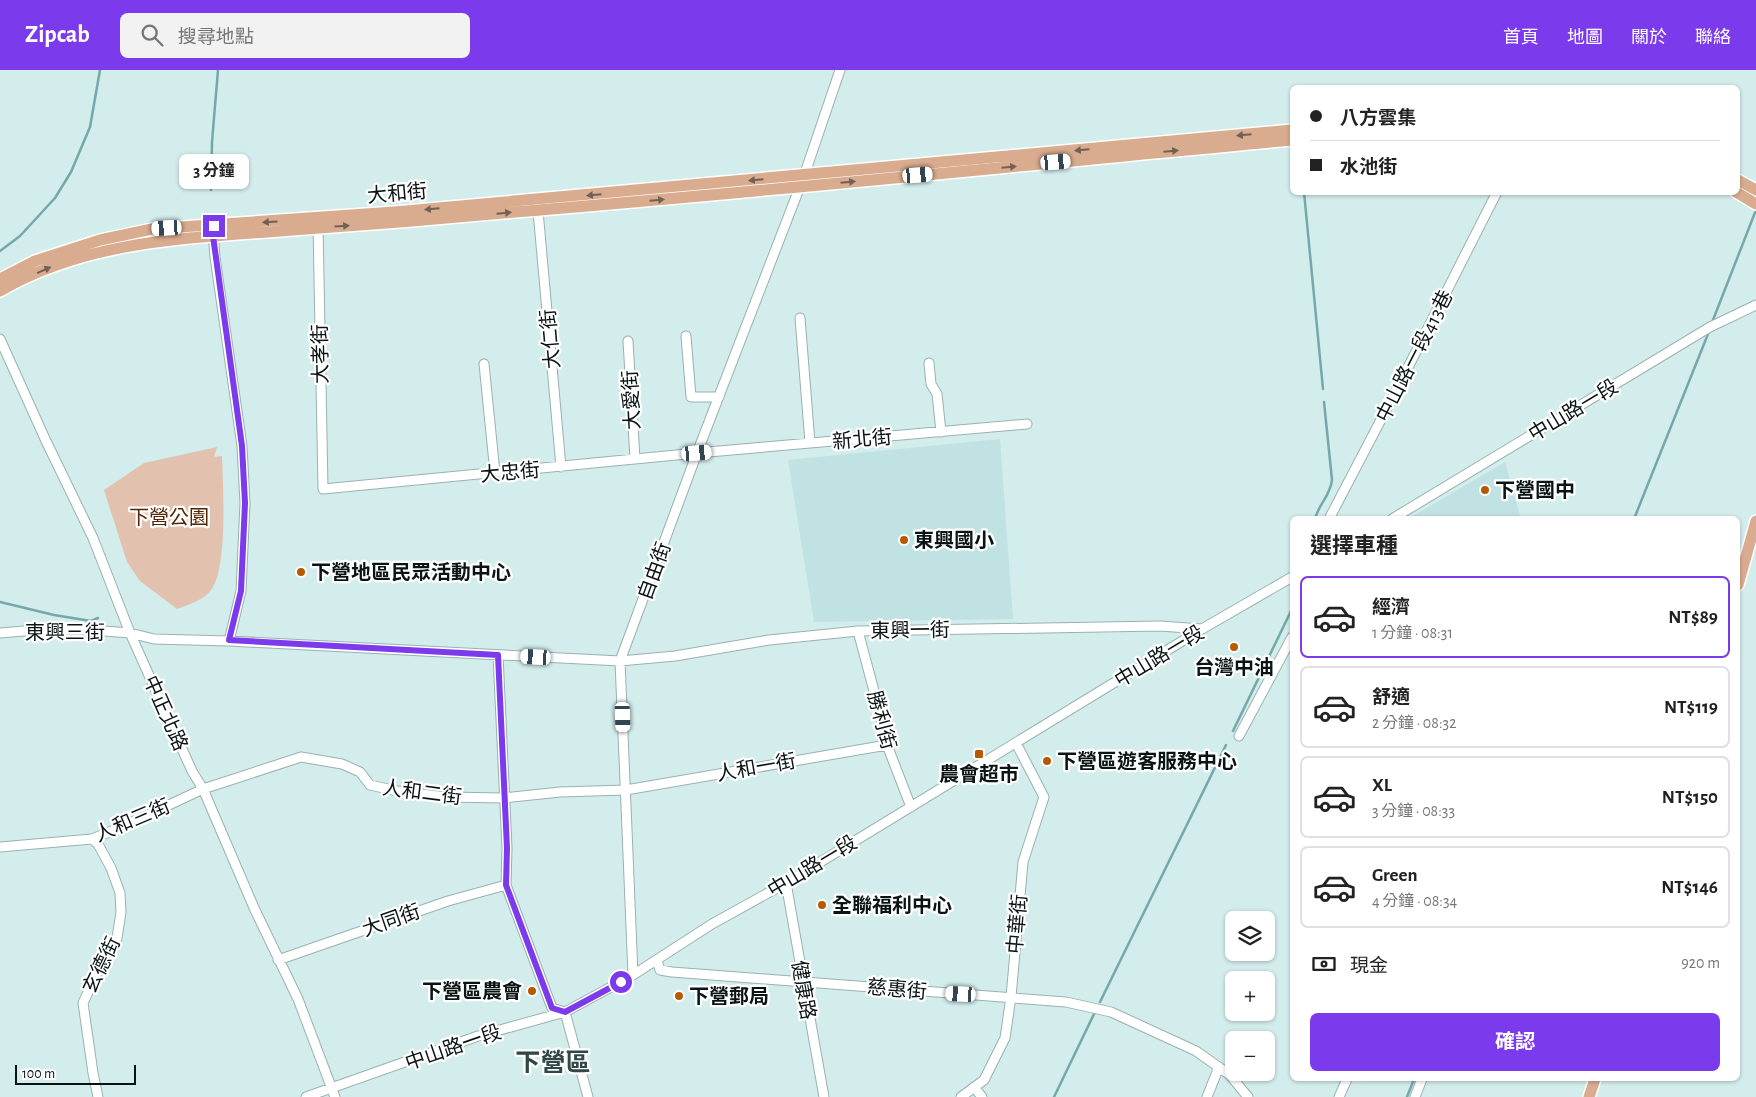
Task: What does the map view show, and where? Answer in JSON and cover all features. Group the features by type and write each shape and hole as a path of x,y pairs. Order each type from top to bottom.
{"main road":[{"path":"802,181 1290,130"},
{"path":"802,181 1290,140"},
{"name":"大和街","path":"0,279 35,261 100,240 152,229 213,231 538,210 802,181"},
{"name":"大和街","path":"318,224 802,181"},
{"path":"1740,181 1756,190"},
{"path":"1740,194 1756,204"},
{"name":"大和街","path":"0,291 70,259 104,250 213,231"},
{"path":"1740,579 1756,521"},
{"path":"1589,1097 1593,1081"}],"street":[{"name":"自由街","path":"633,975 620,661 718,397 802,181 840,70"},
{"name":"中山路一段413巷","path":"1331,516 1495,195"},
{"name":"大仁街","path":"538,210 561,467"},
{"name":"大孝街","path":"318,224 323,489"},
{"path":"213,231 242,446 245,503 241,591 229,640"},
{"name":"中山路一段","path":"1397,516 1710,327 1756,305"},
{"path":"800,318 810,443"},
{"path":"686,336 691,397 718,397"},
{"name":"中正北路","path":"0,339 46,441 93,538 130,633 278,960 298,999 335,1097"},
{"name":"大愛街","path":"628,341 634,459"},
{"path":"930,363 931,384 937,394 941,432"},
{"path":"484,364 496,473"},
{"name":"新北街","path":"697,453 1027,424"},
{"name":"大忠街","path":"323,489 697,453"},
{"name":"中山路一段","path":"306,1097 478,1036 565,1012 657,961 712,924 786,883 1202,629 1290,578"},
{"name":"東興一街","path":"498,655 620,661 675,656 769,640 858,630 1160,626 1202,629"},
{"name":"東興三街","path":"0,634 36,630 82,630 130,633 154,639 229,640 498,655"},
{"name":"勝利街","path":"858,630 887,745 911,807"},
{"path":"1239,736 1290,641"},
{"path":"498,655 503,798 507,848 506,885 552,1008 565,1012 588,1097"},
{"name":"中華街","path":"960,1097 984,1080 1005,1038 1011,998 1023,862 1044,797 1016,743"},
{"name":"人和一街","path":"626,790 887,745"},
{"name":"人和二街","path":"202,789 301,757 342,764 360,772 370,785 397,791 446,797 503,798 560,792 626,790"},
{"name":"人和三街","path":"0,847 92,839 202,789"},
{"name":"玄德街","path":"92,839 98,844 111,868 120,893 121,912 117,938 106,953 83,1003 98,1097"},
{"name":"健康路","path":"786,883 824,1097"},
{"name":"大同街","path":"278,960 448,901 506,885"},
{"name":"慈惠街","path":"657,961 660,970 1066,1002 1102,1009 1196,1051 1230,1075 1248,1097"},
{"path":"1208,1097 1219,1067"},
{"path":"1339,1097 1345,1081"},
{"path":"1415,1097 1421,1081"},
{"path":"974,1087 982,1097"}],"shaded area":[{"name":"東興國小","path":"1000,439 1013,619 814,622 788,460"},
{"name":"下營國中","path":"1505,462 1520,516 1413,516"}],"green space":[{"name":"下營公園","path":"217,447 214,457 222,456 223,526 220,564 216,579 208,594 195,602 177,609 140,581 127,562 104,490 144,463"}],"waterway":[{"path":"0,251 20,236 55,198 71,172 90,127 100,70"},
{"path":"211,190 212,142 218,70"},
{"path":"1304,195 1323,389"},
{"path":"1713,320 1756,210"},
{"path":"1635,516 1708,334"},
{"path":"1316,516 1329,491 1332,480 1324,402"},
{"path":"0,602 54,615 91,621 98,618"},
{"path":"1233,731 1290,613"},
{"path":"1100,1002 1226,745"},
{"path":"1054,1097 1094,1014"},
{"path":"1407,1097 1413,1081"}],"place":[{"name":"下營國中","path":"1485,490"},
{"name":"東興國小","path":"904,540"},
{"name":"下營地區民眾活動中心","path":"301,572"},
{"name":"台灣中油","path":"1234,647"},
{"name":"農會超市","path":"979,754"},
{"name":"下營區遊客服務中心","path":"1047,761"},
{"name":"全聯福利中心","path":"822,905"},
{"name":"下營區農會","path":"532,991"},
{"name":"下營郵局","path":"679,996"}],"district":[{"name":"下營區","path":"553,1062"}],"route":[{"path":"214,226 213,236 242,446 245,503 241,591 229,640 498,655 503,798 507,848 506,885 552,1008 565,1012 621,982"}]}
